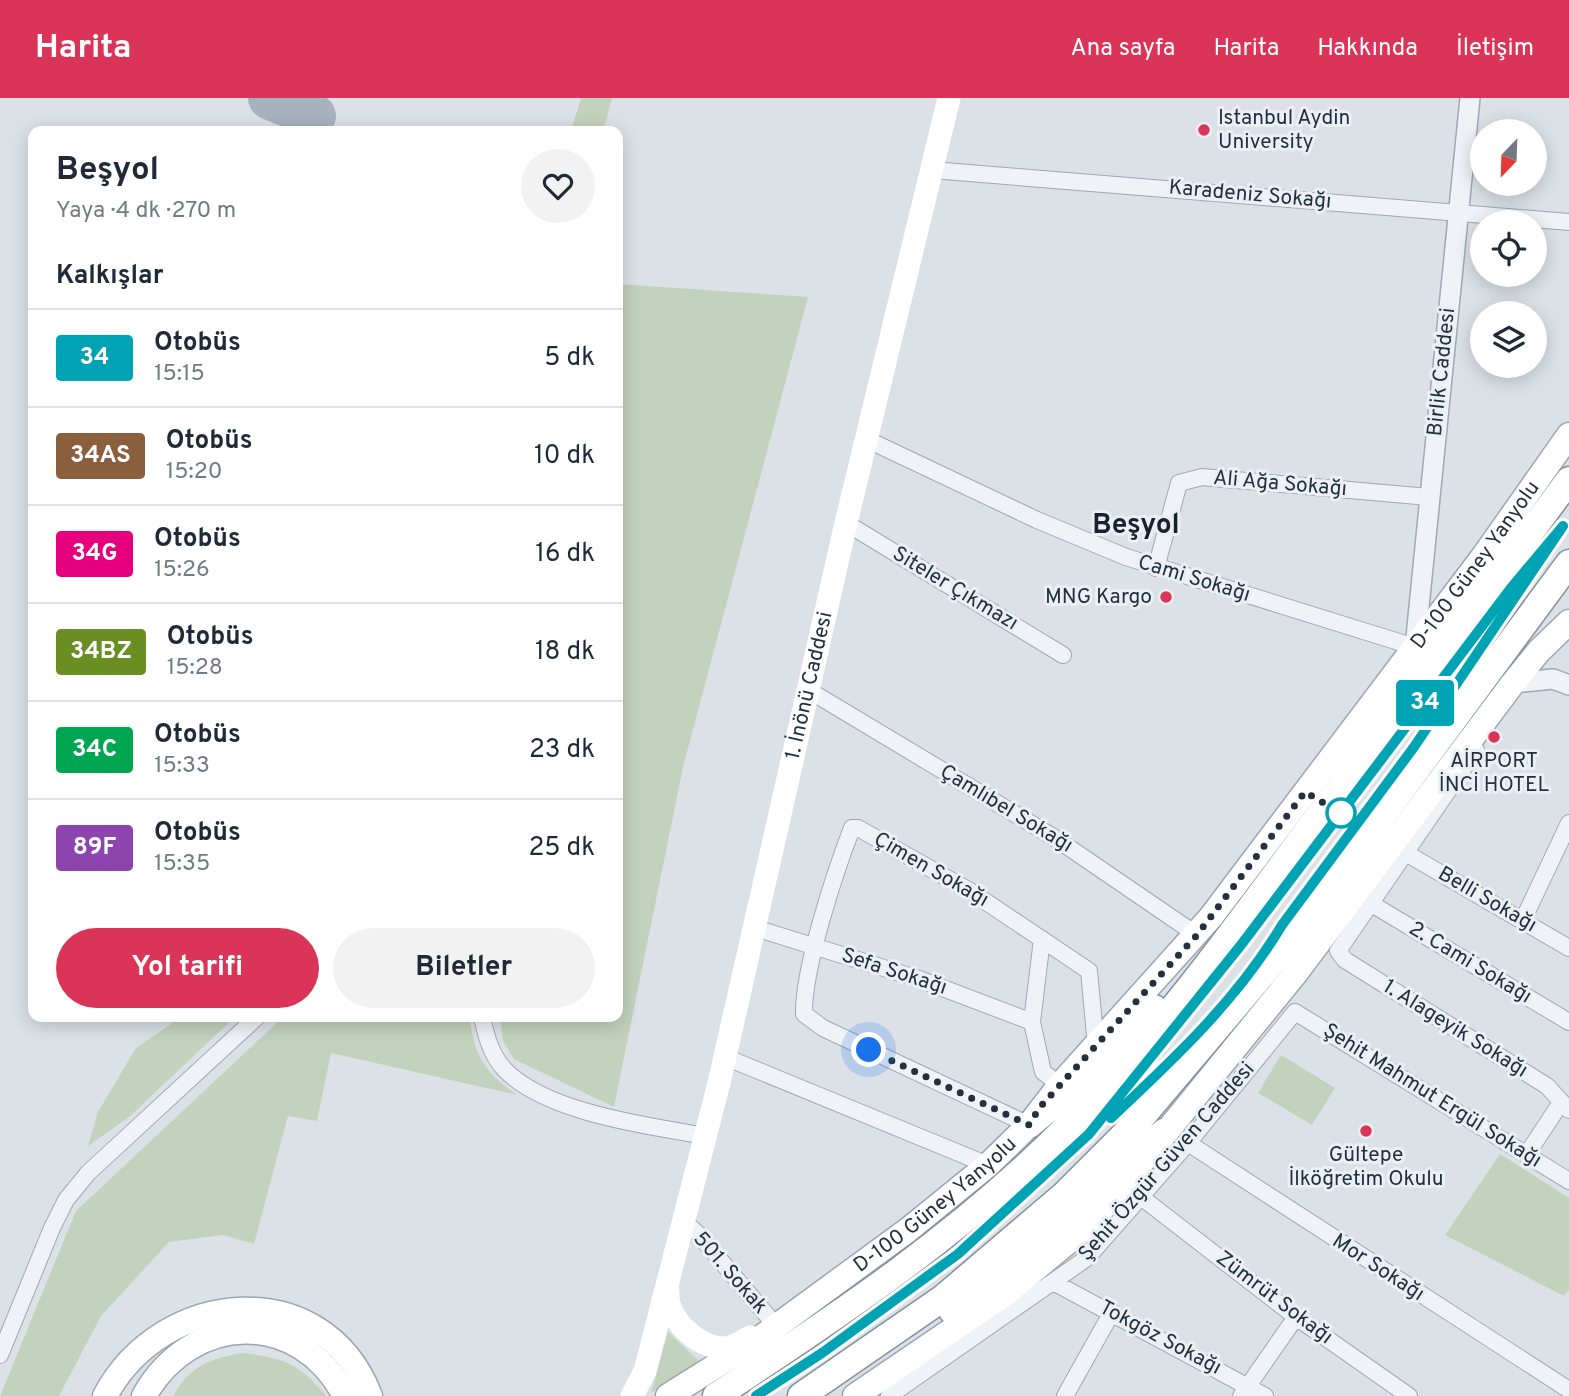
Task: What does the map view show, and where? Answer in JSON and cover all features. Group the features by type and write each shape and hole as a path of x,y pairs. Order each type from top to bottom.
{"highway":[{"path":"716,1396 864,1297 969,1216 1066,1128 1185,995 1566,482"},
{"path":"803,1395 943,1298 1064,1195 1140,1119 1288,944 1569,563"},
{"path":"1029,1125 1085,1078 1158,1005 1185,995"},
{"path":"803,1395 868,1368 1004,1274 1176,1138"}],"main road":[{"name":"1. İnönü Caddesi","path":"670,1275 725,1057 846,523 949,98"},
{"name":"D-100 Güney Yanyolu","path":"668,1396 776,1326 908,1230 988,1165 1029,1125 1060,1085 1197,935 1415,647 1569,435"},
{"path":"855,1396 968,1331 1081,1231 1143,1163 1176,1138 1482,723 1539,651 1569,622"},
{"path":"670,1275 668,1307 682,1325 705,1343 725,1348 776,1326"},
{"path":"632,1396 645,1371 670,1275"},
{"path":"105,1396 123,1368 161,1335 209,1312 242,1309 296,1319 320,1332 336,1344 354,1365 370,1396"},
{"path":"144,1396 171,1359 189,1346 222,1332 240,1331 288,1340 326,1367 345,1396"}],"street":[{"name":"Birlik Caddesi","path":"1415,647 1470,98"},
{"name":"Karadeniz Sokağı","path":"932,170 1569,222"},
{"name":"Cami Sokağı","path":"866,439 1037,520 1156,568 1415,647"},
{"name":"Ali Ağa Sokağı","path":"1156,568 1179,483 1202,477 1429,497"},
{"name":"Siteler Çıkmazı","path":"846,523 1063,655"},
{"path":"1513,683 1553,679 1569,685"},
{"name":"Çamlıbel Sokağı","path":"810,691 1055,838 1197,935"},
{"path":"1370,903 1467,764 1478,746 1482,723"},
{"path":"1523,920 1569,823"},
{"name":"Çimen Sokağı","path":"816,946 852,828 858,828 970,891 1042,939"},
{"name":"Belli Sokağı","path":"1404,852 1569,948"},
{"name":"1. Alageyik Sokağı","path":"1370,903 1338,951 1345,960 1547,1086 1565,1107"},
{"name":"2. Cami Sokağı","path":"1370,903 1569,1022"},
{"name":"Sefa Sokağı","path":"755,928 919,979 1032,1021"},
{"path":"1060,1085 1043,1072 1035,1049 1032,1021 1042,939 1089,971 1096,1046"},
{"path":"816,946 804,996 804,1014 823,1028 1029,1125"},
{"name":"Şehit Özgür Güven Caddesi","path":"890,1396 968,1331 1054,1282 1102,1243 1141,1197 1176,1138 1295,1012"},
{"name":"Şehit Mahmut Ergül Sokağı","path":"1295,1012 1569,1181"},
{"path":"0,1355 66,1200 88,1173 252,1022"},
{"path":"484,1022 494,1054 506,1071 532,1089 576,1108 625,1122 706,1136"},
{"path":"725,1057 988,1165"},
{"path":"1527,1154 1565,1107"},
{"name":"Mor Sokağı","path":"1176,1138 1569,1390"},
{"name":"Zümrüt Sokağı","path":"1141,1197 1296,1317 1409,1396"},
{"name":"501. Sokak","path":"684,1221 776,1326"},
{"name":"Tokgöz Sokağı","path":"1054,1282 1112,1312 1244,1391 1265,1396"},
{"path":"1071,1394 1112,1312"},
{"path":"1244,1391 1296,1317"}],"green space":[{"path":"581,98 612,98 604,126 573,126"},
{"path":"623,284 808,297 683,767 614,1107 514,1059 503,1041 501,1022 623,1022"},
{"path":"174,1022 230,1022 129,1117 88,1146 98,1112 136,1048"},
{"path":"278,1022 471,1022 474,1042 483,1062 497,1080 518,1095 331,1053 317,1121 288,1116 254,1244 223,1235 169,1242 101,1316 59,1396 0,1396 76,1211"},
{"path":"1281,1055 1335,1088 1312,1125 1258,1093"},
{"path":"1500,1154 1569,1198 1569,1289 1564,1296 1445,1235"},
{"path":"668,1332 699,1361 651,1393"},
{"path":"244,1353 290,1364 308,1376 326,1396 173,1396 186,1378 202,1365 222,1357"}],"taxiway":[{"path":"270,98 314,116"}],"bus line":[{"name":"34","path":"756,1396 822,1353 958,1254 1089,1134 1241,945 1511,588 1563,526 1414,747 1282,925 1266,952 1193,1039 1111,1118"}],"place":[{"name":"Istanbul Aydin University","path":"1204,130"},
{"name":"MNG Kargo","path":"1166,597"},
{"name":"AİRPORT İNCİ HOTEL","path":"1494,737"},
{"name":"Gültepe İlköğretim Okulu","path":"1366,1131"}],"district":[{"name":"Beşyol","path":"1136,526"}],"route":[{"path":"869,1050 1029,1125 1040,1107 1211,918 1305,792 1341,813"}]}
